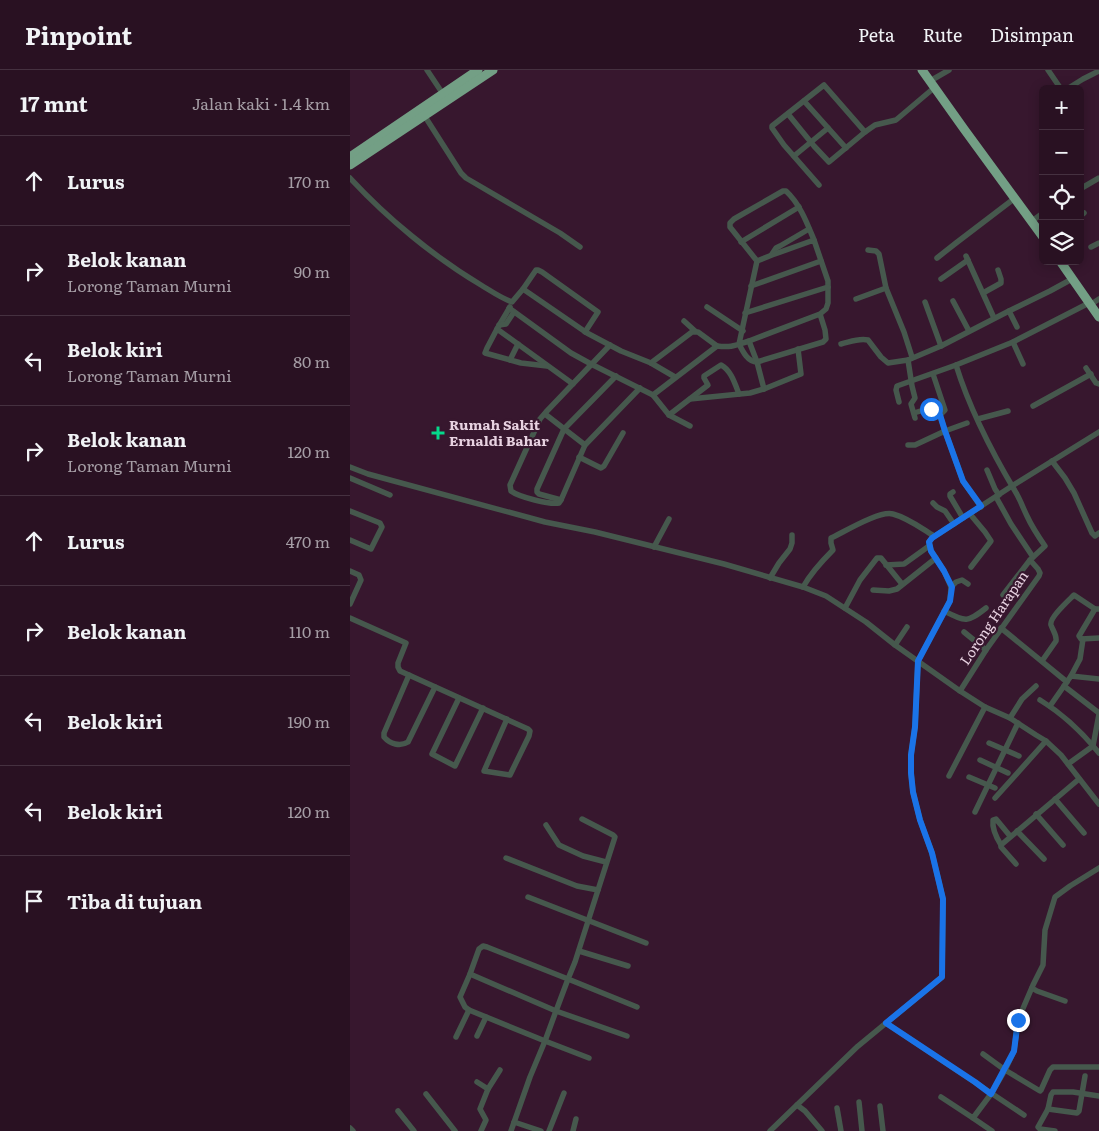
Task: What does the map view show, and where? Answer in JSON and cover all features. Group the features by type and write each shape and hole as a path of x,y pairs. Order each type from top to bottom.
{"highway":[{"path":"350,157 478,70"},
{"path":"350,165 493,70"},
{"path":"922,70 1039,231"},
{"path":"1063,265 1099,317"}],"street":[{"path":"427,70 444,94"},
{"path":"788,114 829,162 864,132 878,123 896,120 949,70"},
{"path":"1048,70 1058,85"},
{"path":"1073,85 1098,71"},
{"path":"819,185 772,127 824,86 864,132"},
{"path":"804,101 846,148"},
{"path":"424,115 466,178 560,233 580,247"},
{"path":"794,156 828,128"},
{"path":"350,178 390,217 442,260 512,307 572,353 653,395 669,415 690,426"},
{"path":"1084,187 1099,178"},
{"path":"684,321 695,331 718,346 726,347 820,314 826,309 828,303 828,281 814,240 799,207 786,191 734,218 730,223 730,227 757,261"},
{"path":"937,258 1015,198"},
{"path":"742,242 799,207"},
{"path":"1032,221 1039,216"},
{"path":"772,255 776,248 809,229"},
{"path":"757,261 814,240"},
{"path":"1091,246 1099,243"},
{"path":"868,250 876,250 879,254 886,288 904,332 910,358 911,381 915,398 911,404 915,415 930,408 935,414 940,415"},
{"path":"940,280 967,258 994,318"},
{"path":"751,286 820,260"},
{"path":"757,261 739,344 752,362 823,342 826,339 820,314"},
{"path":"548,366 510,360 485,353 498,327 536,270 542,272 598,312 585,332"},
{"path":"983,293 1001,283 998,270"},
{"path":"841,344 865,339 888,363 910,358 941,346 1072,279"},
{"path":"745,313 828,286"},
{"path":"856,299 886,288"},
{"path":"523,289 585,332 651,363 675,378"},
{"path":"899,402 897,386 933,374 1013,342 1099,299"},
{"path":"954,301 970,331"},
{"path":"925,302 941,346"},
{"path":"707,307 743,331"},
{"path":"1009,311 1017,327"},
{"path":"498,327 573,384"},
{"path":"651,363 695,331"},
{"path":"749,340 764,389"},
{"path":"1013,342 1022,364"},
{"path":"510,360 518,344"},
{"path":"610,345 540,419 510,485 510,489 515,494 542,502 559,503 585,445 640,388"},
{"path":"653,395 718,346"},
{"path":"690,399 750,393 801,374 798,349"},
{"path":"713,396 704,376 721,365 724,366 733,379 738,394"},
{"path":"956,365 978,420 1044,546 1031,558 1003,595"},
{"path":"1086,368 1096,383 1099,384"},
{"path":"933,374 945,410 940,415"},
{"path":"1033,406 1090,374"},
{"path":"561,500 539,494 537,489 564,429 616,376"},
{"path":"669,415 708,385"},
{"path":"978,420 1008,411"},
{"path":"545,414 585,445"},
{"path":"940,415 963,481 981,506"},
{"path":"908,445 915,445 967,423"},
{"path":"886,565 904,564 910,561 929,546 929,542 934,536 1099,432"},
{"path":"579,457 601,468 623,433"},
{"path":"1052,461 1074,493 1092,533 1095,536 1099,534"},
{"path":"350,467 545,522 595,532 724,564 803,587 826,596 866,622 895,646 960,691 985,707 1010,718 1046,742 1061,755 1099,804"},
{"path":"987,470 1011,524 1031,558"},
{"path":"350,478 390,495"},
{"path":"953,492 950,496 963,518"},
{"path":"934,503 945,511 954,524"},
{"path":"350,511 380,523 382,527 372,548 350,540"},
{"path":"803,587 810,574 833,550 831,538 883,514 893,514 907,519 934,536"},
{"path":"970,514 991,542 972,567"},
{"path":"654,547 669,519"},
{"path":"770,578 790,549 792,534"},
{"path":"929,546 952,587"},
{"path":"845,608 860,580 874,560 879,558 902,584"},
{"path":"873,590 896,589 936,558"},
{"name":"Lorong Harapan","path":"960,691 1001,628 1039,576 1039,572 1031,558"},
{"path":"350,571 359,575 361,580 350,604"},
{"path":"771,1130 858,1046 942,977 943,899 932,853 920,820 913,792 911,755 915,727 918,661 950,601 952,587 956,582 962,580 968,584"},
{"path":"1042,661 1057,638 1051,625 1052,619 1074,595 1097,609 1079,634 1079,637 1083,639 1099,638"},
{"path":"944,612 966,620 974,618 986,608"},
{"path":"350,618 406,643 398,667 400,671 507,719 530,731 510,775 484,771 507,719"},
{"path":"895,646 907,627"},
{"path":"1001,628 1042,661 1099,713 1093,746 1068,764"},
{"path":"964,632 986,650"},
{"path":"1050,706 1071,676 1080,659 1083,639"},
{"path":"409,675 384,733 384,738 391,743 401,745 408,742 435,687"},
{"path":"1071,676 1099,679"},
{"path":"1010,718 1022,699 1036,686"},
{"path":"459,698 432,754 455,766 483,708"},
{"path":"1040,700 1080,730 1099,753"},
{"path":"950,776 985,707"},
{"path":"975,812 1018,723"},
{"path":"995,798 1046,742"},
{"path":"989,743 1019,756"},
{"path":"980,760 1008,773"},
{"path":"969,777 995,788"},
{"path":"1000,844 1079,779"},
{"path":"1055,799 1084,833"},
{"path":"1036,814 1063,845"},
{"path":"511,1131 579,951 614,836 582,819"},
{"path":"1010,836 996,819 992,821 994,833 1001,847 1016,864"},
{"path":"546,825 559,845 583,856 606,862"},
{"path":"1017,830 1044,859"},
{"path":"506,858 577,886 598,890"},
{"path":"973,1118 991,1094 1014,1051 1018,1020 1043,965 1045,930 1055,897 1099,868"},
{"path":"528,897 646,943"},
{"path":"589,1058 465,1007 460,997 479,949 483,946 487,947 637,1007"},
{"path":"579,951 628,966"},
{"path":"470,974 556,1010 627,1036"},
{"path":"1032,988 1065,1001"},
{"path":"456,1037 470,1010"},
{"path":"477,1036 486,1017"},
{"path":"886,1023 1024,1115"},
{"path":"983,1054 1040,1091 1053,1067 1099,1067"},
{"path":"481,1131 486,1120 480,1109 488,1089 500,1070"},
{"path":"1048,1109 1078,1112 1085,1076"},
{"path":"477,1082 488,1089"},
{"path":"1055,1131 1038,1128 1048,1109 1051,1094 1054,1092 1099,1096"},
{"path":"549,1131 564,1093"},
{"path":"426,1094 455,1131"},
{"path":"941,1097 992,1131"},
{"path":"859,1102 862,1131"},
{"path":"796,1105 805,1111 822,1131"},
{"path":"880,1106 883,1131"},
{"path":"837,1108 841,1131"},
{"path":"398,1111 414,1131"},
{"path":"573,1131 576,1119"},
{"path":"514,1122 540,1131"},
{"path":"350,1128 353,1131"}],"place":[{"name":"Rumah Sakit Ernaldi Bahar","path":"438,433"}],"route":[{"path":"931,409 935,414 940,415 963,481 981,506 932,538 929,542 931,551 952,587 950,601 918,661 911,773 913,792 920,820 932,853 943,899 942,977 886,1023 991,1094 1014,1051 1018,1020"}]}
